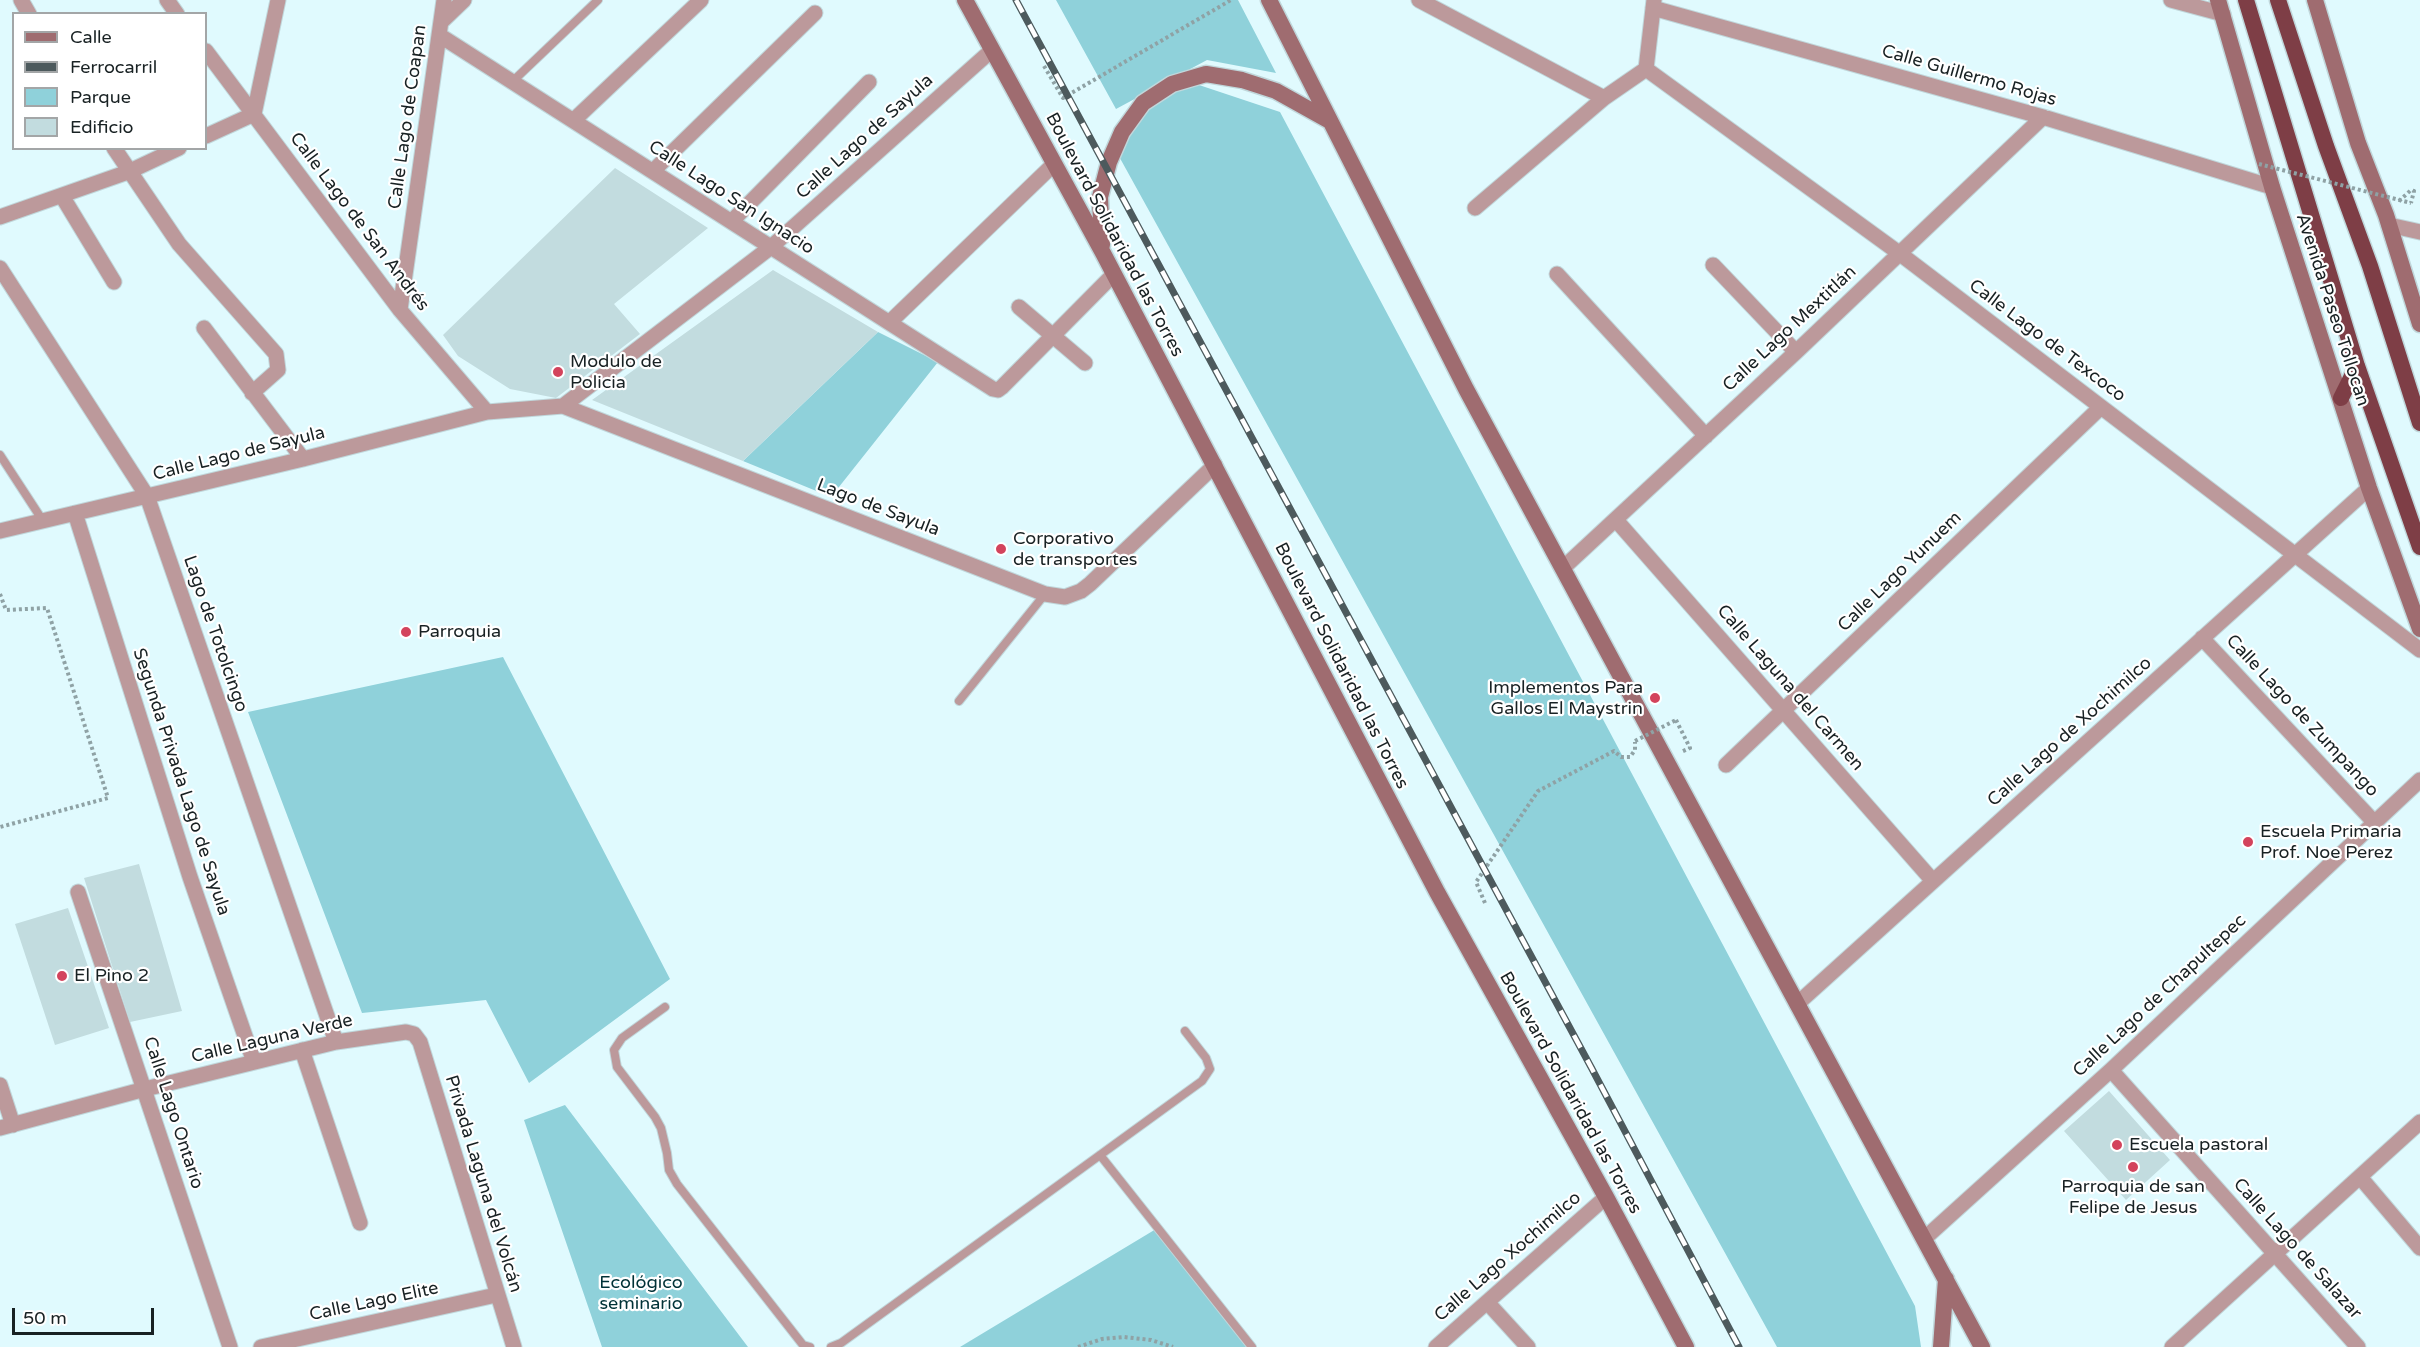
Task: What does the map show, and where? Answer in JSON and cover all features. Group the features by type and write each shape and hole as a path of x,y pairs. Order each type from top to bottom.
{"highway":[{"name":"Avenida Paseo Tollocan","path":"2246,0 2357,366 2420,547"},
{"path":"2278,0 2326,146 2370,266 2420,423"},
{"path":"2341,398 2357,366"}],"main road":[{"name":"Boulevard Solidaridad las Torres","path":"965,0 1103,253 1437,892 1606,1197 1686,1347"},
{"path":"1269,0 1466,389 1982,1347"},
{"path":"2315,0 2358,143 2388,220 2420,324"},
{"name":"Avenida Paseo Tollocan","path":"2220,7 2272,188 2369,488 2420,629"},
{"path":"1103,253 1100,197 1109,162 1131,117 1143,103 1164,88 1190,77 1206,74 1225,76 1259,84 1276,91 1329,120"},
{"path":"1941,1347 1946,1278"}],"street":[{"path":"207,136 254,114 278,0"},
{"name":"Calle Lago de Coapan","path":"400,310 444,0"},
{"path":"440,29 464,0"},
{"path":"574,120 701,0"},
{"path":"2171,0 2220,7"},
{"path":"1422,1 1604,98"},
{"path":"1475,207 1604,98 1646,69 1654,4"},
{"name":"Calle Guillermo Rojas","path":"1654,4 2043,117 2272,188"},
{"path":"653,171 815,13"},
{"name":"Calle Lago San Ignacio","path":"440,29 513,81 993,389 998,390 1002,387 1053,336"},
{"name":"Calle Lago de Sayula","path":"563,406 771,247 992,50"},
{"name":"Calle Lago de San Andrés","path":"207,52 400,310 487,412"},
{"name":"Calle Lago de Texcoco","path":"1646,69 1899,253 2420,650"},
{"path":"732,221 869,82"},
{"name":"Calle Lago Mextitlán","path":"1563,568 1796,352 2043,117"},
{"path":"115,150 179,244 276,354 278,370 252,393"},
{"path":"0,217 128,172 175,150"},
{"path":"890,322 1053,165"},
{"path":"62,196 114,282"},
{"path":"2388,220 2419,227"},
{"path":"1713,265 1796,352"},
{"name":"Lago de Totolcingo","path":"0,268 147,496 336,1042"},
{"path":"1053,336 1114,274"},
{"path":"1557,274 1706,436"},
{"path":"1019,307 1085,363"},
{"path":"204,328 303,459"},
{"name":"Lago de Sayula","path":"487,412 563,406 1045,594 1065,597 1081,591 1090,584 1215,465"},
{"name":"Calle Lago Yunuem","path":"1726,765 2101,407"},
{"name":"Calle Lago de Sayula","path":"0,531 303,459 487,412"},
{"name":"Calle Lago de Xochimilco","path":"1797,1004 2369,488"},
{"name":"Segunda Privada Lago de Sayula","path":"75,513 190,877 254,1062"},
{"name":"Calle Laguna del Carmen","path":"1616,520 1933,881"},
{"name":"Calle Lago de Zumpango","path":"2202,638 2374,822"},
{"name":"Calle Lago de Chapultepec","path":"1925,1238 2111,1070 2420,780"},
{"name":"Calle Lago Ontario","path":"78,892 230,1347"},
{"name":"Calle Laguna Verde","path":"7,1126 336,1042 406,1032 414,1034"},
{"name":"Privada Laguna del Volcán","path":"414,1034 420,1042 496,1295 514,1347"},
{"path":"302,1050 360,1223"},
{"name":"Calle Lago de Salazar","path":"2111,1070 2358,1347"},
{"path":"0,1086 7,1126"},
{"path":"2172,1347 2420,1122"},
{"path":"2360,1177 2420,1248"},
{"name":"Calle Lago Xochimilco","path":"1436,1347 1606,1197"},
{"name":"Calle Lago Elite","path":"261,1347 496,1295"},
{"path":"1487,1302 1528,1347"}],"lane":[{"path":"513,81 598,0"},
{"path":"0,455 43,520"},
{"path":"959,701 1045,594"},
{"path":"665,1007 622,1038 614,1050 617,1067 655,1117 663,1136 669,1170 677,1184 803,1345 810,1347"},
{"path":"831,1347 841,1343 1202,1081 1210,1069 1206,1058 1185,1031"},
{"path":"1100,1155 1252,1347"}],"path":[{"path":"1044,66 1063,98 1231,0"},
{"path":"2259,164 2411,203 2415,191 2410,190 2388,220"},
{"path":"0,594 6,610 47,608 108,798 0,827"},
{"path":"1485,903 1476,882 1538,791 1614,751 1621,757 1630,757 1635,750 1635,741 1676,720 1690,748"},
{"path":"1078,1347 1124,1337 1151,1340 1173,1347"}],"green space":[{"path":"1056,0 1238,0 1276,73 1207,60 1116,109"},
{"path":"1193,83 1280,112 1915,1306 1921,1347 1777,1347 1116,151 1134,120 1161,97"},
{"path":"878,332 938,362 831,497 743,461"},
{"path":"503,657 670,979 529,1083 486,1000 362,1013 248,712"},
{"name":"Ecológico seminario","path":"565,1105 748,1347 602,1347 524,1120"},
{"path":"1156,1229 1248,1347 960,1347"}],"building":[{"path":"615,168 708,228 614,304 640,334 556,398 510,389 458,356 443,335"},
{"path":"773,270 878,332 743,461 592,400"},
{"path":"139,864 182,1011 130,1022 84,878"},
{"name":"El Pino 2","path":"68,908 109,1028 55,1045 15,924"},
{"name":"Escuela pastoral","path":"2109,1091 2170,1160 2126,1200 2064,1131"}],"railway":[{"path":"1016,0 1591,1067 1739,1347"}],"place":[{"name":"Modulo de Policia","path":"558,372"},
{"name":"Corporativo de transportes","path":"1001,549"},
{"name":"Parroquia","path":"406,632"},
{"name":"Implementos Para Gallos El Maystrin","path":"1655,698"},
{"name":"Escuela Primaria Prof. Noe Perez","path":"2248,842"},
{"name":"El Pino 2","path":"62,976"},
{"name":"Escuela pastoral","path":"2117,1145"},
{"name":"Parroquia de san Felipe de Jesus","path":"2133,1167"}]}
